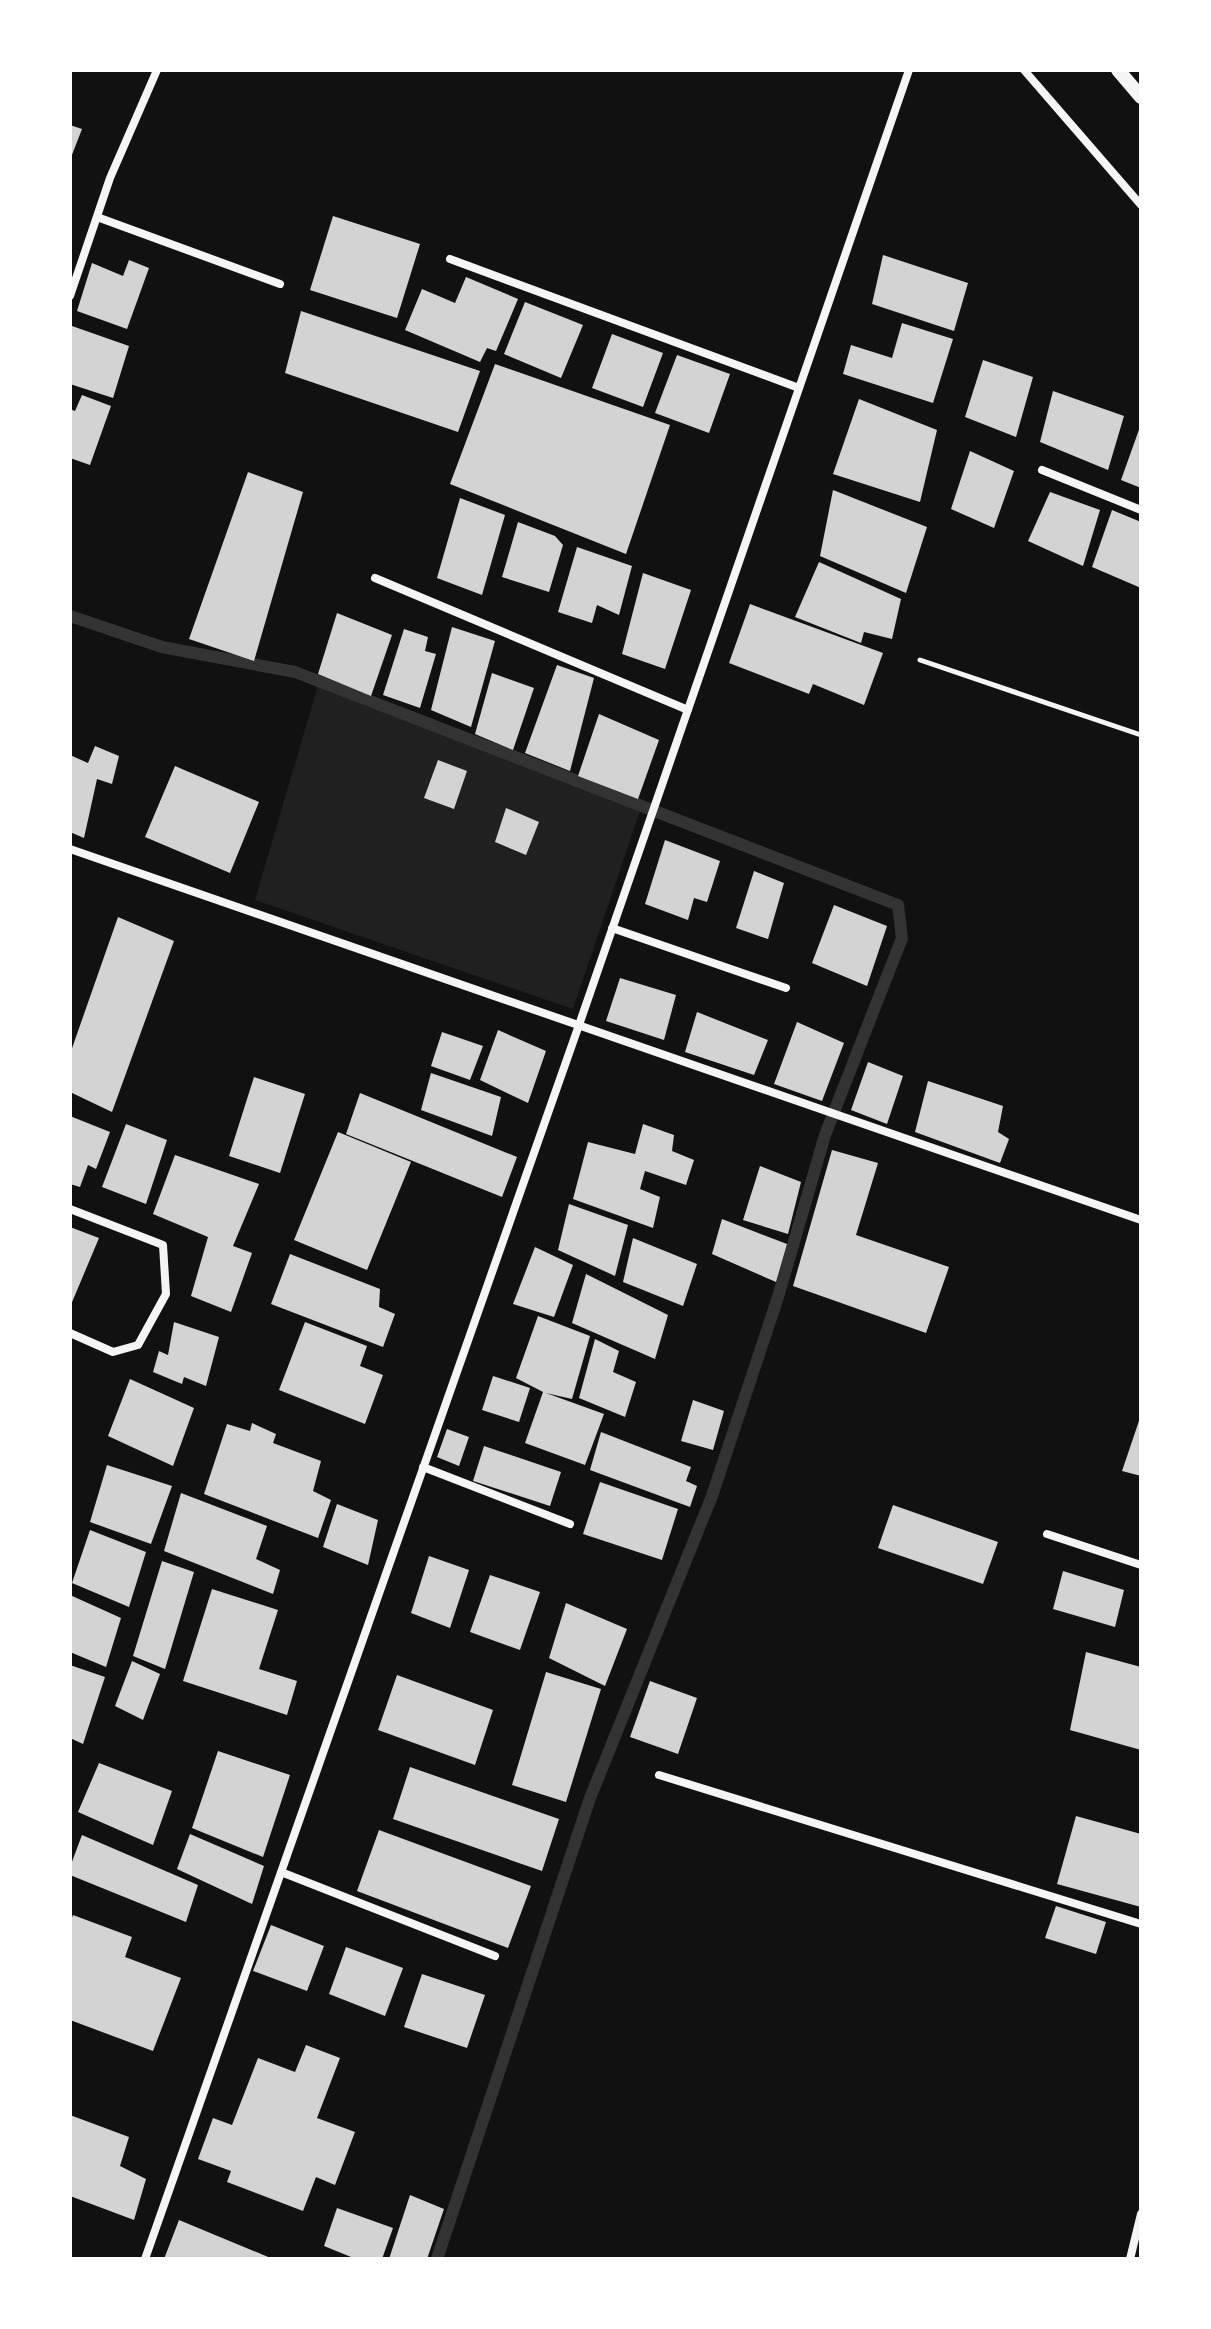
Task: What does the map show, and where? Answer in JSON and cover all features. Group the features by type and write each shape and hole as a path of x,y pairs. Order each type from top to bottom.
{"street":[{"path":"70,296 110,178 157,70"},
{"path":"145,2259 579,1025 909,70"},
{"path":"1024,70 1141,205"},
{"path":"1118,70 1141,97"},
{"path":"97,217 280,284"},
{"path":"450,259 799,388"},
{"path":"1042,470 1141,510"},
{"path":"375,578 688,710"},
{"path":"70,849 1141,1220"},
{"path":"612,928 786,988"},
{"path":"70,1209 163,1245 166,1294 138,1345 113,1352 70,1333"},
{"path":"423,1467 570,1524"},
{"path":"1047,1534 1141,1565"},
{"path":"659,1775 1141,1924"},
{"path":"281,1872 495,1956"},
{"path":"1130,2259 1141,2214"}],"path":[{"path":"920,660 1141,735"}],"shaded area":[{"path":"319,682 641,808 573,1009 255,900"}],"building":[{"path":"70,125 82,129 70,160"},
{"path":"333,216 420,244 397,318 310,290"},
{"path":"883,255 968,283 954,331 872,304"},
{"path":"129,260 149,268 127,329 77,311 92,263 123,276"},
{"path":"466,277 518,299 496,351 487,348 480,362 405,330 422,289 455,303"},
{"path":"525,302 583,325 561,378 504,354"},
{"path":"301,311 480,371 458,432 285,373"},
{"path":"902,323 953,339 933,403 843,374 851,345 892,358"},
{"path":"72,326 129,346 113,398 70,384"},
{"path":"612,334 663,353 643,407 592,388"},
{"path":"677,355 730,374 709,433 655,413"},
{"path":"983,360 1033,377 1016,437 965,417"},
{"path":"495,364 670,425 626,554 450,484"},
{"path":"1053,391 1124,416 1108,470 1040,442"},
{"path":"82,395 111,406 90,465 70,458 70,409 75,411"},
{"path":"859,399 937,430 920,502 833,474"},
{"path":"1141,424 1141,488 1121,480"},
{"path":"970,451 1014,471 994,528 951,509"},
{"path":"248,472 303,492 254,661 189,639"},
{"path":"833,490 927,527 906,593 820,556"},
{"path":"1050,492 1100,510 1083,566 1028,541"},
{"path":"460,498 505,515 482,595 437,578"},
{"path":"1112,510 1141,522 1141,588 1092,567"},
{"path":"518,522 555,536 563,545 549,592 502,577"},
{"path":"577,547 632,566 619,615 597,605 592,623 558,612"},
{"path":"819,562 901,599 892,639 864,632 861,643 795,617"},
{"path":"643,573 691,590 665,669 622,654"},
{"path":"750,604 883,653 864,705 813,684 809,694 729,663"},
{"path":"337,613 392,635 371,696 318,674"},
{"path":"452,627 495,641 471,727 431,710"},
{"path":"404,629 428,637 425,651 436,654 420,708 383,695"},
{"path":"557,665 594,678 570,771 525,753"},
{"path":"492,673 534,688 513,750 475,734"},
{"path":"599,714 659,740 638,799 578,776"},
{"path":"95,746 119,756 112,784 97,779 84,838 70,832 70,755 88,763"},
{"path":"438,760 467,771 454,809 424,798"},
{"path":"175,766 259,802 230,873 145,837"},
{"path":"506,808 539,822 526,855 495,842"},
{"path":"665,840 720,861 707,902 694,898 688,920 645,904"},
{"path":"754,871 784,883 768,939 736,928"},
{"path":"834,905 887,926 867,986 812,963"},
{"path":"118,917 174,941 112,1112 70,1092 70,1054"},
{"path":"620,978 676,995 664,1040 606,1021"},
{"path":"697,1012 768,1040 754,1075 685,1052"},
{"path":"797,1022 844,1043 822,1101 774,1084"},
{"path":"498,1030 546,1051 528,1103 480,1080"},
{"path":"442,1032 483,1046 470,1080 431,1066"},
{"path":"868,1062 903,1076 887,1124 851,1110"},
{"path":"431,1073 501,1097 492,1136 421,1110"},
{"path":"254,1077 305,1094 280,1173 229,1156"},
{"path":"928,1081 1003,1106 998,1132 1009,1139 1000,1163 915,1132"},
{"path":"360,1093 517,1157 502,1197 346,1134"},
{"path":"70,1116 110,1132 96,1169 88,1165 80,1187 70,1184"},
{"path":"126,1124 167,1140 146,1204 102,1187"},
{"path":"643,1124 674,1135 672,1151 694,1160 686,1185 645,1171 640,1189 660,1197 653,1228 573,1199 588,1142 635,1154"},
{"path":"338,1132 411,1162 367,1270 294,1240"},
{"path":"832,1150 878,1163 856,1235 949,1267 926,1333 793,1286"},
{"path":"175,1155 259,1184 233,1246 252,1253 231,1312 191,1296 208,1237 153,1214"},
{"path":"760,1166 801,1182 788,1234 743,1220"},
{"path":"569,1204 628,1225 615,1276 558,1250"},
{"path":"722,1219 787,1244 776,1282 712,1254"},
{"path":"70,1227 99,1238 70,1307"},
{"path":"633,1238 697,1264 683,1306 623,1282"},
{"path":"535,1247 573,1265 554,1317 513,1304"},
{"path":"290,1254 380,1289 379,1307 395,1314 383,1347 271,1304"},
{"path":"586,1274 668,1315 655,1359 572,1323"},
{"path":"538,1316 590,1336 572,1399 546,1393 604,1414 585,1465 525,1443 543,1392 516,1378"},
{"path":"174,1322 219,1337 206,1386 184,1377 182,1384 153,1372 159,1351 168,1355"},
{"path":"305,1322 367,1346 360,1366 383,1375 365,1424 279,1390"},
{"path":"595,1339 619,1351 613,1372 636,1382 625,1417 579,1398"},
{"path":"493,1376 530,1388 519,1422 482,1410"},
{"path":"130,1379 194,1408 173,1466 108,1436"},
{"path":"693,1400 724,1411 713,1450 681,1441"},
{"path":"1141,1415 1141,1476 1122,1471"},
{"path":"252,1423 276,1434 273,1443 321,1461 313,1491 331,1500 318,1538 204,1494 227,1424 250,1431"},
{"path":"447,1429 469,1437 459,1466 437,1457"},
{"path":"601,1432 691,1467 686,1481 697,1486 690,1507 590,1470"},
{"path":"484,1446 561,1472 550,1506 473,1481"},
{"path":"107,1465 172,1486 151,1544 90,1522"},
{"path":"600,1482 678,1509 662,1560 583,1534"},
{"path":"181,1493 267,1526 256,1559 280,1570 273,1594 164,1551"},
{"path":"337,1504 378,1520 368,1565 323,1547"},
{"path":"893,1505 998,1542 983,1584 878,1548"},
{"path":"90,1530 146,1552 129,1607 72,1583"},
{"path":"429,1556 469,1570 450,1628 411,1613"},
{"path":"162,1561 194,1572 165,1669 133,1656"},
{"path":"1063,1571 1124,1590 1115,1627 1053,1609"},
{"path":"490,1575 540,1592 520,1650 470,1632"},
{"path":"212,1589 278,1610 259,1669 297,1681 287,1715 183,1681"},
{"path":"70,1595 121,1618 106,1667 70,1652"},
{"path":"566,1603 627,1629 605,1686 549,1658"},
{"path":"1086,1652 1141,1667 1141,1750 1070,1730"},
{"path":"132,1661 160,1674 143,1720 115,1706"},
{"path":"70,1665 105,1677 83,1744 70,1738"},
{"path":"546,1672 601,1689 566,1802 512,1785"},
{"path":"397,1675 493,1710 475,1765 378,1730"},
{"path":"650,1681 697,1698 678,1754 630,1737"},
{"path":"218,1751 290,1775 263,1857 192,1828"},
{"path":"99,1763 172,1791 153,1845 78,1812"},
{"path":"410,1767 559,1819 542,1871 393,1819"},
{"path":"1076,1816 1141,1834 1141,1907 1057,1884"},
{"path":"379,1830 531,1886 508,1948 357,1891"},
{"path":"190,1834 264,1866 252,1904 177,1869"},
{"path":"82,1835 198,1885 186,1922 70,1875"},
{"path":"1056,1906 1106,1922 1096,1954 1045,1938"},
{"path":"73,1915 132,1937 125,1957 181,1978 153,2051 70,2020 70,1923"},
{"path":"271,1925 324,1946 307,1991 253,1971"},
{"path":"346,1947 403,1968 385,2016 329,1994"},
{"path":"422,1974 485,1995 467,2048 404,2027"},
{"path":"306,2045 340,2058 317,2118 355,2132 335,2185 316,2177 303,2211 227,2182 231,2171 198,2159 213,2118 232,2125 258,2058 295,2072"},
{"path":"70,2115 129,2137 120,2166 146,2179 134,2220 70,2196"},
{"path":"410,2195 444,2209 427,2259 389,2259"},
{"path":"337,2208 393,2228 382,2259 356,2259 324,2246"},
{"path":"179,2220 273,2259 164,2259"}],"waterway":[{"path":"70,616 162,647 295,672 898,905 902,938 825,1135 778,1297 712,1496 590,1798 437,2259"}]}
